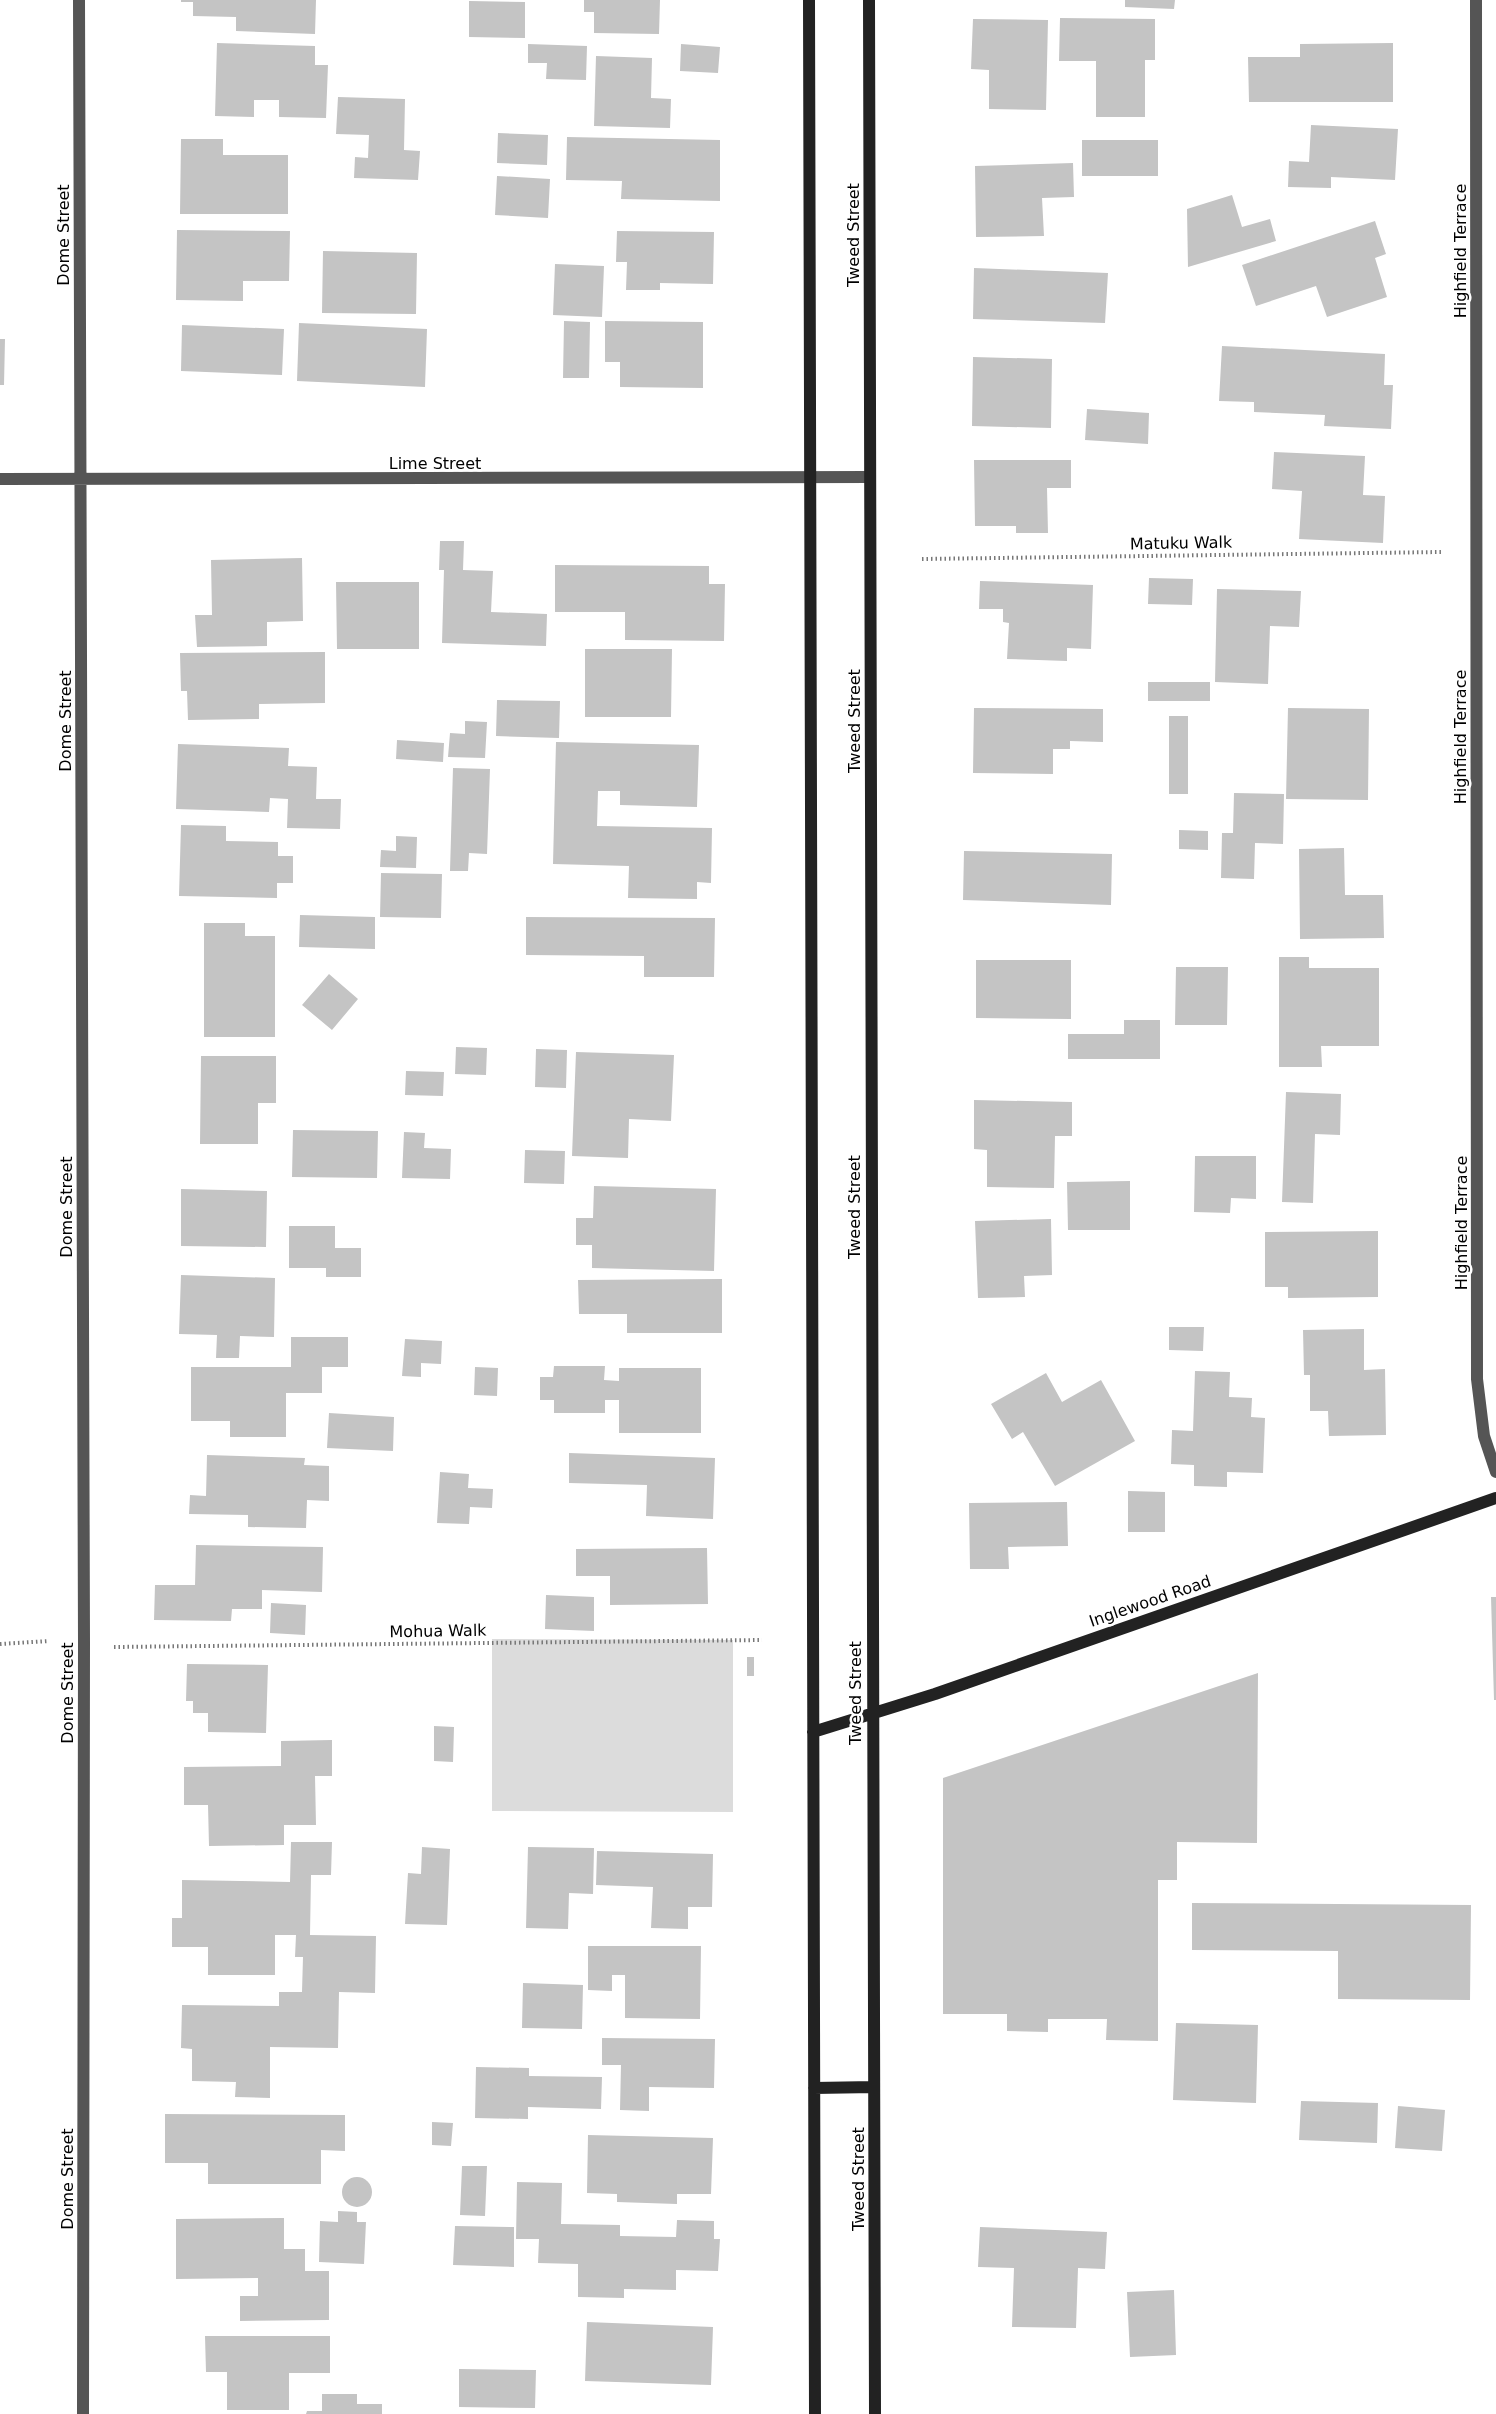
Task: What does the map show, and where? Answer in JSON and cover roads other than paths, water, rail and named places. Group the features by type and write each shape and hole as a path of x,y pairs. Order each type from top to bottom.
{"main road":[{"path":"809,0 815,2414"},
{"name":"Tweed Street","path":"869,0 871,1715 875,2414"},
{"name":"Inglewood Road","path":"813,1732 871,1715 1496,1498"},
{"path":"814,2088 874,2087"}],"street":[{"name":"Dome Street","path":"79,0 84,1631 83,2414"},
{"name":"Highfield Terrace","path":"1476,0 1478,1379 1484,1436 1496,1472"},
{"name":"Lime Street","path":"0,479 870,477"}]}
